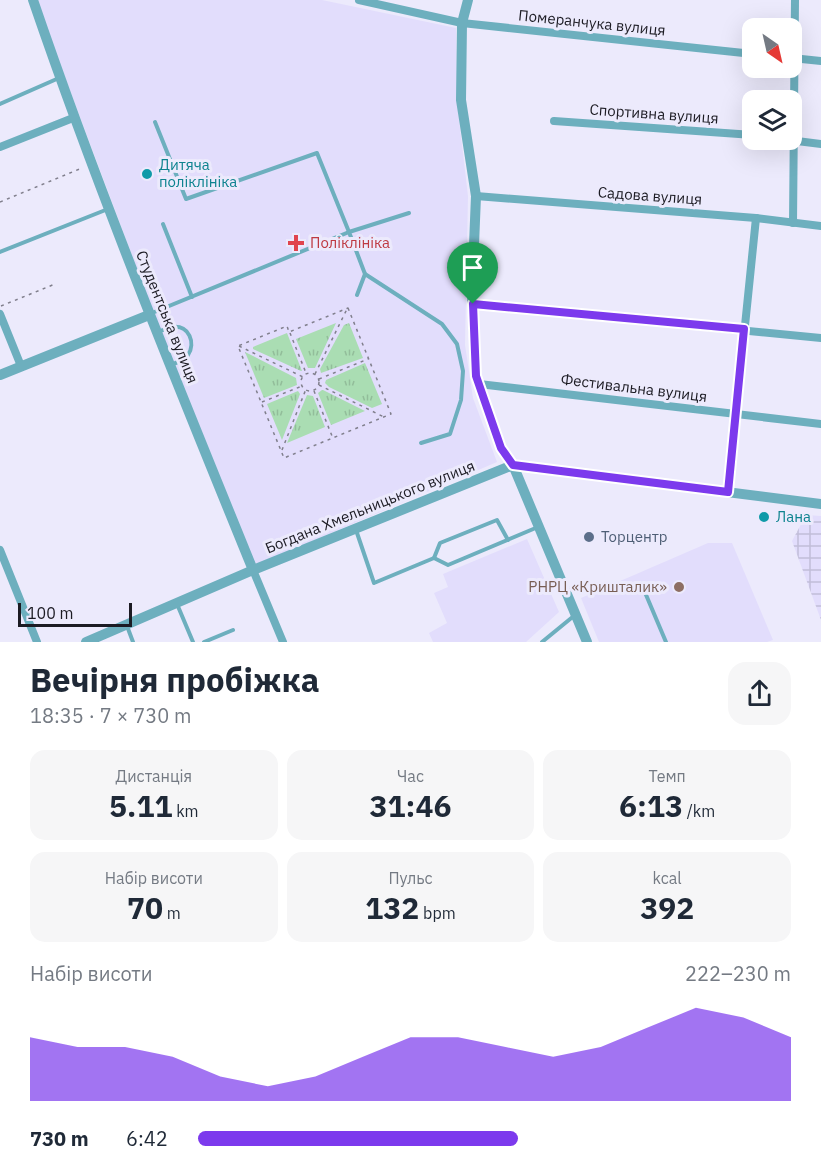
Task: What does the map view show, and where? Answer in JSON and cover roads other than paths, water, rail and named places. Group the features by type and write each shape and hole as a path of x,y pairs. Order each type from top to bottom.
{"street":[{"name":"Студентська вулиця","path":"33,0 73,118 156,333 283,642"},
{"name":"Померанчука вулиця","path":"359,0 462,23 742,53"},
{"path":"468,0 462,23 461,100 476,196 473,304 476,376 501,448 513,465 587,642"},
{"path":"794,18 795,0"},
{"path":"802,59 821,61"},
{"path":"0,147 73,118"},
{"name":"Спортивна вулиця","path":"554,121 742,134"},
{"path":"802,141 821,144"},
{"path":"791,150 793,223"},
{"name":"Садова вулиця","path":"476,196 756,218 821,226"},
{"path":"728,492 756,218"},
{"path":"473,304 821,338"},
{"path":"0,314 21,366"},
{"path":"0,375 149,315"},
{"name":"Фестивальна вулиця","path":"479,384 821,424"},
{"name":"Богдана Хмельницького вулиця","path":"86,642 254,570 513,465 821,504"},
{"path":"0,550 37,642"}],"lane":[{"path":"0,104 60,78"},
{"path":"155,122 186,200 317,153 365,273 442,324 457,344 464,371 461,400 450,434 421,443"},
{"path":"0,252 108,208"},
{"path":"149,315 349,232 409,213"},
{"path":"163,224 192,297"},
{"path":"357,295 365,273"},
{"path":"156,333 178,327 192,339 187,356 170,365"},
{"path":"355,529 374,583 434,558 440,543 497,520 508,540"},
{"path":"434,558 448,565 539,527"},
{"path":"640,583 666,642"},
{"path":"177,603 193,642"},
{"path":"542,642 576,614"},
{"path":"126,625 133,642"},
{"path":"204,642 233,630"}],"place":[{"name":"Дитяча поліклініка","path":"147,174"},
{"name":"Поліклініка","path":"296,243"},
{"name":"Лана","path":"764,517"},
{"name":"Торцентр","path":"589,537"},
{"name":"РНРЦ «Кришталик»","path":"679,587"}]}
